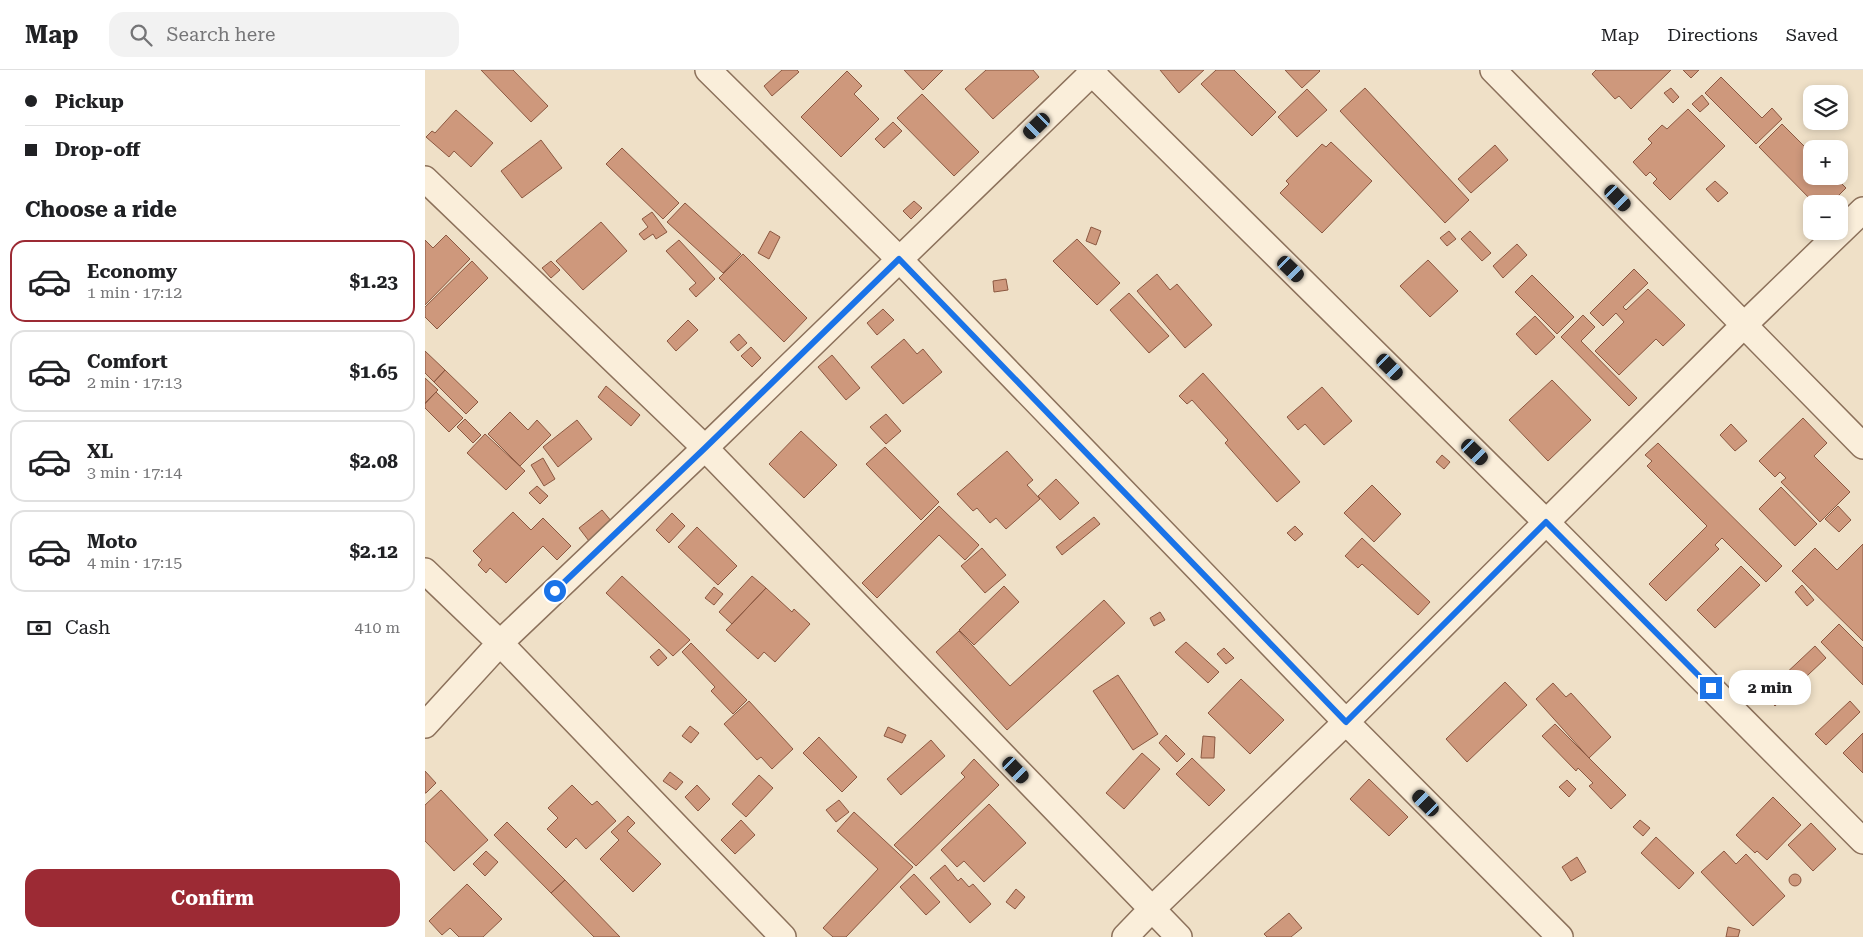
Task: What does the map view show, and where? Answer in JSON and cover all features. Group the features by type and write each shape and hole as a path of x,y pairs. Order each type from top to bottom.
{"street":[{"path":"708,70 899,259 1346,722 1560,937"},
{"path":"1493,70 1863,446"},
{"path":"425,725 500,643 705,448 1092,71 1546,522 1863,841"},
{"path":"425,179 705,448 1179,937"},
{"path":"1125,937 1346,722 1863,210"},
{"path":"425,571 500,643 783,937"}],"building":[{"path":"481,70 513,70 548,106 531,122"},
{"path":"782,70 797,70 799,72 772,96 764,86"},
{"path":"904,70 943,70 923,90"},
{"path":"986,70 1033,70 1039,77 993,119 965,89"},
{"path":"1160,70 1204,70 1179,93"},
{"path":"1216,70 1234,70 1276,112 1252,136 1201,84"},
{"path":"1285,70 1319,70 1320,71 1302,88"},
{"path":"1596,70 1671,70 1631,109 1619,96 1615,99 1592,74"},
{"path":"1683,70 1699,70 1691,78"},
{"path":"847,71 862,86 854,94 879,119 841,157 801,117"},
{"path":"1721,77 1762,118 1772,108 1782,119 1756,144 1705,93"},
{"path":"1365,88 1469,200 1445,223 1340,111"},
{"path":"1671,88 1679,97 1673,103 1664,93"},
{"path":"1307,89 1327,110 1297,137 1278,117"},
{"path":"922,94 979,152 954,176 897,118"},
{"path":"1702,95 1709,104 1700,112 1692,104"},
{"path":"1688,109 1725,146 1670,200 1653,183 1657,179 1650,172 1646,176 1633,162 1652,143 1648,139 1662,125 1667,129"},
{"path":"456,110 493,143 471,167 454,151 449,157 426,137 432,131 435,133"},
{"path":"893,122 902,131 884,148 875,139"},
{"path":"1782,124 1803,145 1803,185 1843,185 1846,188 1839,195 1806,195 1759,147"},
{"path":"541,140 562,168 522,198 501,171"},
{"path":"1331,142 1372,181 1322,233 1280,193 1289,184 1286,181 1322,144 1326,147"},
{"path":"1495,145 1508,160 1471,193 1458,179"},
{"path":"622,148 679,203 663,219 606,164"},
{"path":"1715,181 1728,193 1718,202 1706,189"},
{"path":"914,201 922,208 911,219 903,211"},
{"path":"685,203 741,254 723,273 667,222"},
{"path":"652,212 667,232 656,239 653,234 644,240 639,234 648,227 642,219"},
{"path":"601,222 627,251 583,290 556,261"},
{"path":"1091,227 1101,231 1096,245 1086,241"},
{"path":"770,231 780,237 769,259 758,253"},
{"path":"1449,231 1456,239 1447,246 1440,238"},
{"path":"1470,231 1491,253 1482,261 1461,239"},
{"path":"446,235 470,259 425,305 425,240 433,248"},
{"path":"1077,239 1120,283 1097,305 1053,261"},
{"path":"679,240 715,279 696,297 689,289 696,283 666,251"},
{"path":"1517,244 1527,255 1503,278 1493,266"},
{"path":"743,254 807,318 784,342 719,278"},
{"path":"1428,260 1458,291 1430,317 1400,286"},
{"path":"472,261 488,278 437,329 425,317 425,307"},
{"path":"551,261 560,270 551,278 542,268"},
{"path":"1634,269 1648,283 1623,307 1626,310 1648,289 1685,325 1663,346 1656,339 1619,375 1595,351 1624,322 1616,313 1603,326 1590,313"},
{"path":"1157,274 1170,290 1177,284 1212,325 1185,348 1137,291"},
{"path":"1532,275 1574,317 1557,334 1515,292"},
{"path":"1006,279 1008,290 994,292 993,281"},
{"path":"1129,293 1169,336 1149,353 1110,310"},
{"path":"883,309 894,320 877,335 867,323"},
{"path":"1583,315 1595,327 1581,341 1637,398 1629,406 1561,337"},
{"path":"1535,316 1555,337 1536,355 1516,334"},
{"path":"688,320 698,330 676,351 667,341"},
{"path":"739,334 747,343 738,351 730,342"},
{"path":"904,339 917,354 923,349 942,372 903,404 871,367"},
{"path":"751,347 761,358 752,367 741,356"},
{"path":"425,351 445,370 434,382 425,373"},
{"path":"832,355 860,388 846,400 818,367"},
{"path":"445,370 478,402 466,414 434,382"},
{"path":"1203,373 1300,482 1277,502 1225,443 1228,440 1192,400 1187,404 1179,396"},
{"path":"425,378 438,390 425,403"},
{"path":"1552,380 1591,420 1548,461 1509,420"},
{"path":"606,386 640,415 631,426 598,397"},
{"path":"1322,387 1352,421 1324,445 1305,424 1298,430 1287,417"},
{"path":"436,392 463,418 449,432 425,408 425,404"},
{"path":"510,412 528,430 537,420 551,435 520,466 488,434"},
{"path":"886,414 901,431 886,444 870,427"},
{"path":"1803,418 1827,443 1814,456 1850,492 1820,522 1781,482 1786,478 1780,472 1775,477 1759,461"},
{"path":"465,419 481,435 473,443 457,427"},
{"path":"577,420 592,439 558,467 543,447"},
{"path":"1731,424 1747,441 1735,451 1720,435"},
{"path":"801,431 837,465 804,498 769,464"},
{"path":"485,434 525,471 506,490 467,453"},
{"path":"1658,443 1782,566 1766,582 1722,538 1715,545 1719,549 1666,601 1649,584 1707,526 1647,466 1652,461 1645,455"},
{"path":"885,447 939,502 921,520 866,464"},
{"path":"1007,451 1033,480 1027,485 1040,499 1006,529 996,518 990,523 977,508 973,511 957,494"},
{"path":"1442,455 1450,462 1444,469 1436,462"},
{"path":"543,458 555,479 544,486 531,465"},
{"path":"1056,479 1079,503 1060,520 1038,496"},
{"path":"1372,485 1401,514 1374,542 1344,513"},
{"path":"537,486 548,496 540,504 529,493"},
{"path":"1781,487 1817,524 1795,546 1759,509"},
{"path":"939,506 979,545 965,560 939,535 877,598 862,583"},
{"path":"1838,506 1851,520 1839,532 1825,519"},
{"path":"602,510 612,522 589,541 579,528"},
{"path":"513,512 531,530 543,518 571,546 557,560 543,546 506,583 490,568 486,573 478,565 482,560 473,551"},
{"path":"672,513 685,526 669,543 656,530"},
{"path":"1094,517 1100,524 1062,555 1056,547"},
{"path":"1295,526 1303,534 1295,541 1287,533"},
{"path":"697,527 737,566 718,585 678,547"},
{"path":"1362,538 1430,602 1418,615 1362,564 1358,568 1345,556"},
{"path":"1863,544 1863,641 1792,571 1815,548 1837,570"},
{"path":"982,548 1006,575 985,593 961,566"},
{"path":"1741,566 1760,585 1715,628 1697,610"},
{"path":"622,576 690,640 673,656 606,593"},
{"path":"752,576 766,588 732,624 719,612"},
{"path":"1802,585 1814,600 1807,606 1795,592"},
{"path":"1004,586 1019,602 974,645 959,630"},
{"path":"714,587 723,594 714,605 705,598"},
{"path":"766,588 792,612 794,609 810,624 775,662 764,652 758,659 726,630"},
{"path":"1104,600 1125,623 1007,730 936,652 959,631 1010,686"},
{"path":"1160,612 1165,620 1154,626 1150,618"},
{"path":"1839,624 1863,648 1863,685 1821,642"},
{"path":"1186,642 1219,672 1208,683 1175,652"},
{"path":"691,643 747,700 733,714 711,691 715,687 682,652"},
{"path":"1815,646 1826,658 1775,706 1764,694"},
{"path":"1224,648 1234,658 1226,664 1217,654"},
{"path":"659,649 667,658 658,666 650,657"},
{"path":"1118,675 1158,734 1133,750 1093,691"},
{"path":"1241,679 1284,720 1250,754 1208,713"},
{"path":"1505,682 1527,705 1467,762 1446,739"},
{"path":"1553,683 1566,697 1571,693 1611,737 1589,758 1536,699"},
{"path":"749,701 793,749 772,769 761,757 757,760 724,724"},
{"path":"1850,701 1860,712 1826,745 1815,734"},
{"path":"1555,724 1626,795 1611,809 1589,786 1593,783 1578,768 1576,771 1542,736"},
{"path":"690,726 699,733 691,743 682,736"},
{"path":"888,727 906,735 902,743 884,736"},
{"path":"1863,733 1863,773 1843,753"},
{"path":"1166,735 1185,754 1177,762 1159,743"},
{"path":"1203,736 1215,737 1214,758 1201,758"},
{"path":"819,737 857,777 842,792 803,753"},
{"path":"931,740 945,756 901,795 887,779"},
{"path":"1142,753 1160,769 1124,809 1106,793"},
{"path":"1192,758 1225,790 1209,806 1176,774"},
{"path":"974,759 999,785 916,866 894,845 965,777 961,773"},
{"path":"425,771 436,783 426,793 425,793"},
{"path":"670,772 683,782 676,790 663,781"},
{"path":"759,775 773,788 746,817 732,804"},
{"path":"1369,779 1408,817 1389,836 1350,799"},
{"path":"1567,780 1576,789 1569,797 1559,787"},
{"path":"572,785 592,805 597,801 616,821 586,849 576,838 566,848 547,829 558,818 548,808"},
{"path":"697,785 710,799 698,811 685,797"},
{"path":"441,790 488,840 454,871 425,841 425,805"},
{"path":"1773,797 1801,825 1767,860 1757,851 1755,853 1736,835"},
{"path":"839,800 849,812 836,822 826,810"},
{"path":"989,804 1026,843 984,882 964,861 957,867 941,850"},
{"path":"854,812 913,867 846,937 833,937 823,928 878,869 837,831"},
{"path":"628,816 635,823 627,831 661,864 633,892 600,859 619,840 611,832"},
{"path":"741,820 755,835 735,854 721,840"},
{"path":"1640,820 1650,828 1643,836 1633,827"},
{"path":"507,822 565,880 551,893 494,835"},
{"path":"1811,823 1836,849 1813,871 1788,845"},
{"path":"1656,837 1694,873 1679,889 1641,853"},
{"path":"486,851 498,862 485,876 473,864"},
{"path":"1724,851 1736,864 1746,854 1785,896 1753,926 1701,872"},
{"path":"1577,857 1586,872 1571,881 1562,867"},
{"path":"945,865 958,881 961,878 969,887 973,884 991,904 970,923 930,878"},
{"path":"914,874 940,902 926,915 900,887"},
{"path":"1793,874 1797,874 1801,880 1797,886 1793,886 1789,882 1789,878"},
{"path":"565,880 620,937 594,937 551,893"},
{"path":"467,884 502,919 483,937 459,937 450,928 442,935 429,921"},
{"path":"1016,889 1025,897 1015,909 1006,902"},
{"path":"1289,913 1302,928 1291,937 1267,937 1264,934"},
{"path":"1728,927 1740,930 1738,937 1726,937"}],"route":[{"path":"555,591 899,259 1346,722 1546,522 1711,688"}]}
